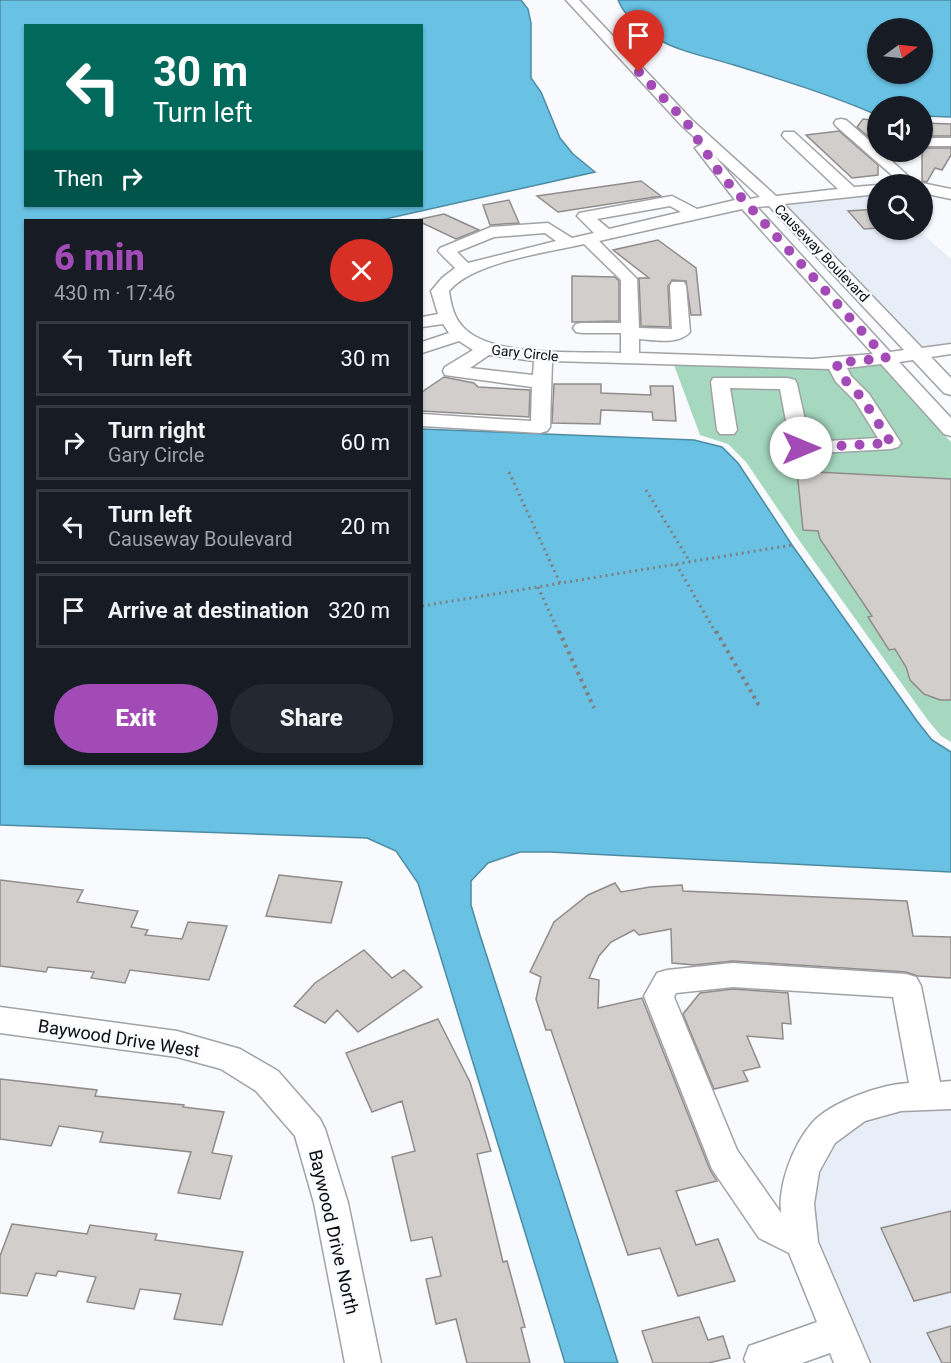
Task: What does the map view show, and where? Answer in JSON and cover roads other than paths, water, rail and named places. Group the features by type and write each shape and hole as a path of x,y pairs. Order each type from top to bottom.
{"street":[{"name":"Causeway Boulevard","path":"579,2 687,123 773,201 951,389"},
{"name":"Causeway Boulevard","path":"687,123 721,175 951,430"},
{"path":"842,123 867,143"},
{"path":"789,135 850,192"},
{"path":"933,142 951,142"},
{"path":"887,162 900,174"},
{"path":"444,309 440,291 447,282 465,269 694,213 746,204 867,190"},
{"path":"933,190 951,194"},
{"path":"606,235 585,216 672,201 694,213"},
{"path":"465,269 446,251 491,232 548,228 570,244"},
{"path":"588,239 629,279 630,359"},
{"path":"582,328 671,335 681,332 678,286"},
{"path":"423,296 444,309"},
{"path":"423,312 444,309"},
{"path":"423,321 444,309"},
{"name":"Gary Circle","path":"444,309 465,340 486,349 543,356 836,363 951,349"},
{"path":"423,348 460,335"},
{"path":"486,349 452,371 541,382"},
{"path":"423,420 540,427 543,356"},
{"path":"700,361 702,382 788,384 801,448 891,443 862,398 843,378 836,363"},
{"path":"720,382 727,430"},
{"path":"764,1363 762,1359 846,1348 801,1242 797,1204 803,1169 824,1133 856,1110 901,1097 939,1096 906,986 733,975 667,981 659,996 724,1159 771,1227 801,1242"},
{"name":"Baywood Drive West","path":"0,1020 177,1044 229,1058 267,1081"},
{"name":"Baywood Drive North","path":"267,1081 309,1129 331,1203 363,1363"}],"water":[{"path":"0,0 521,0 528,9 531,23 531,78 541,92 560,138 573,154 595,172 385,219 24,219 24,765 423,765 423,429 694,440 722,447 738,463 792,545 917,721 932,740 951,752 951,872 520,852 488,863 471,881 471,905 480,935 618,1363 565,1363 418,883 396,851 367,838 0,825"},
{"path":"618,0 951,0 951,117 933,116 933,96 867,96 867,111 807,88 684,51 644,31 629,17"}]}
